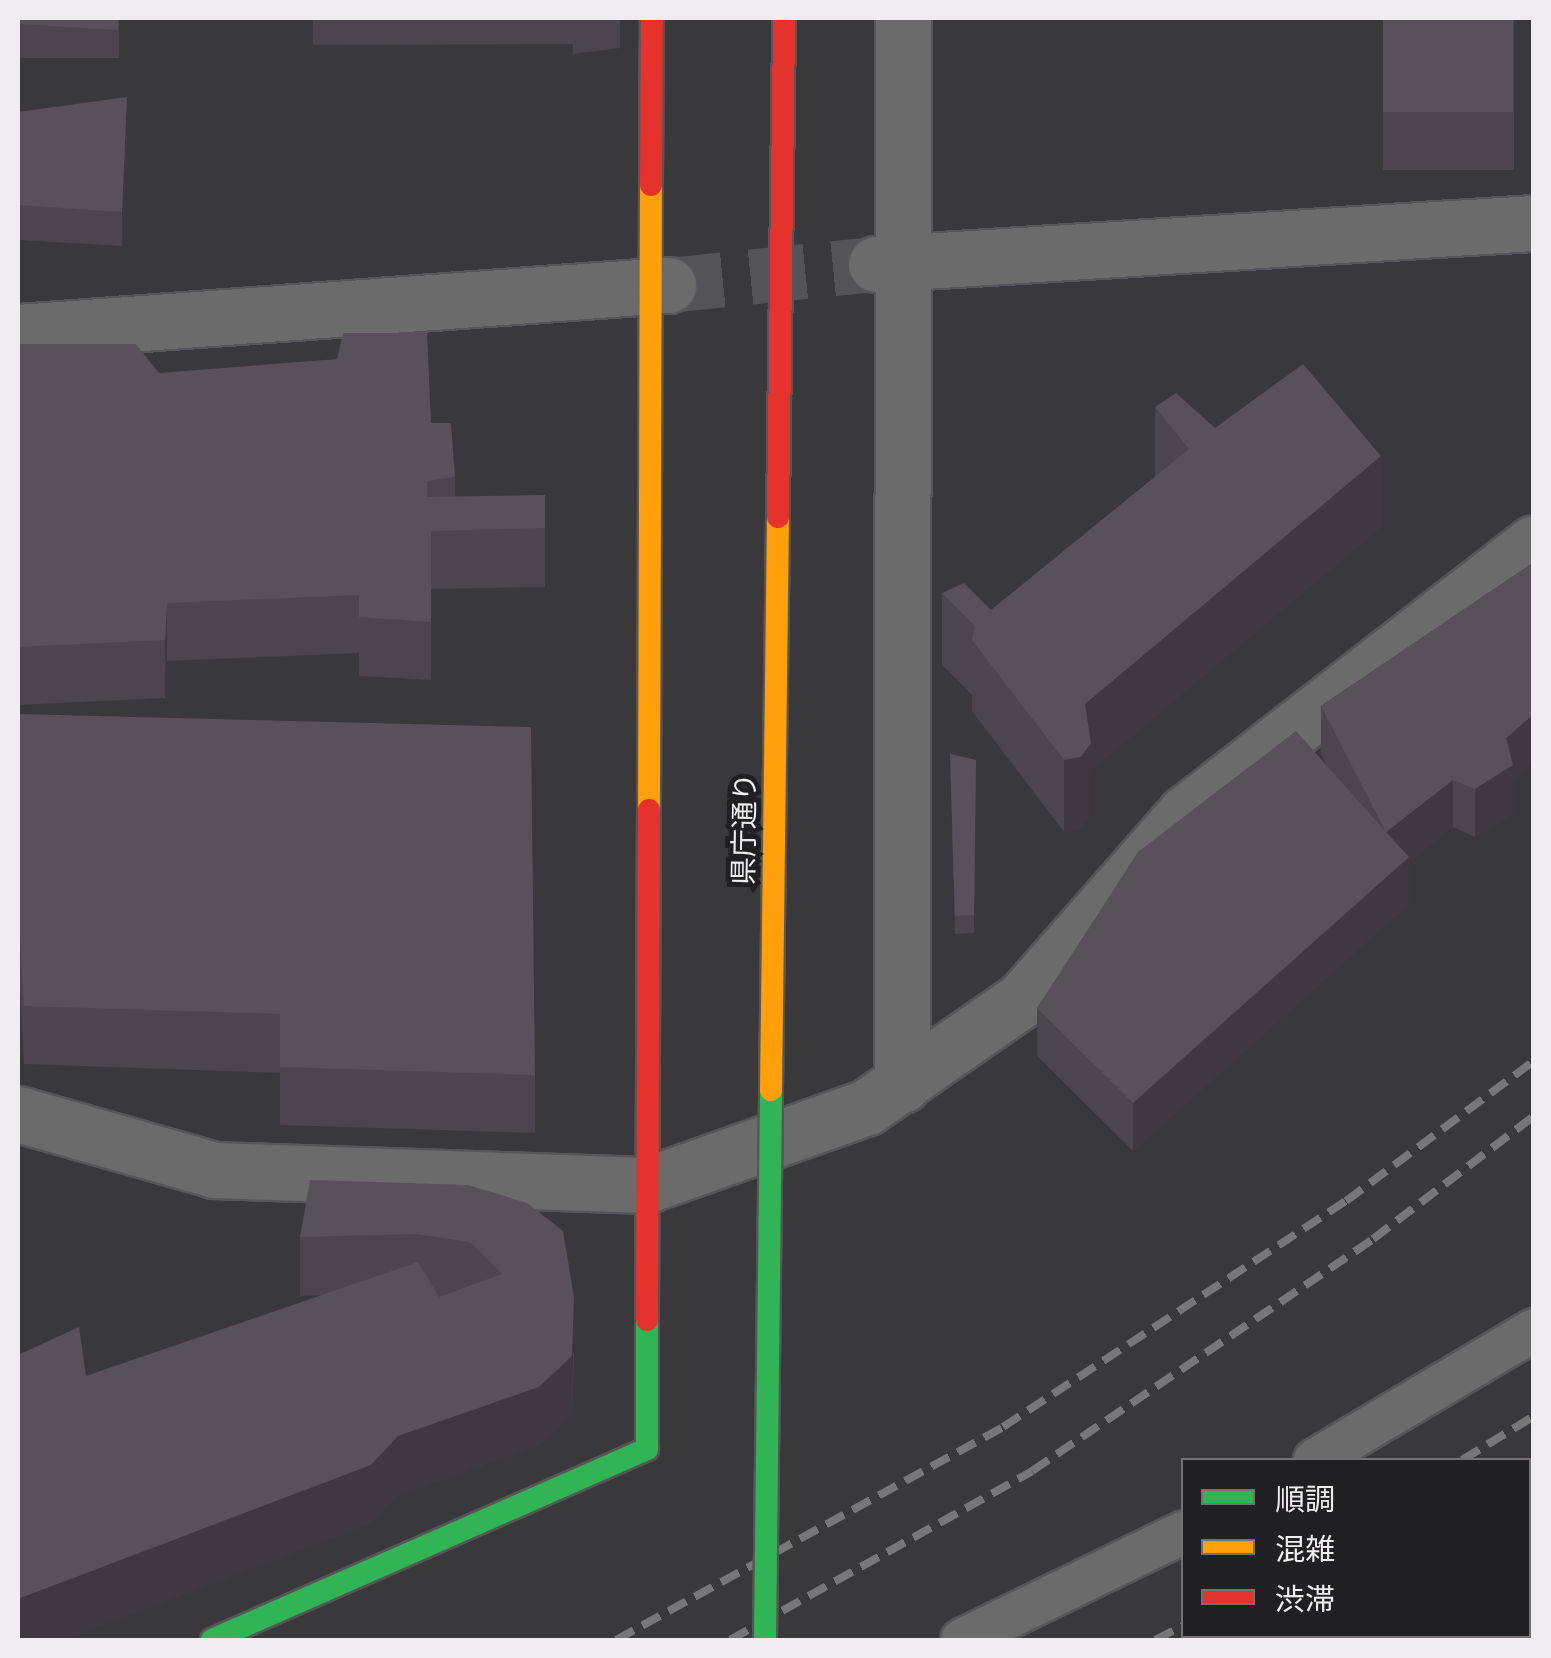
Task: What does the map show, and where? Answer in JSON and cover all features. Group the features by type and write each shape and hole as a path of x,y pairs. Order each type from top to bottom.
{"main road":[{"path":"212,1640 646,1448 659,287 652,18"},
{"name":"県庁通り","path":"765,1640 784,18"}],"street":[{"path":"902,1084 890,263 903,18"},
{"path":"890,263 1534,223"},
{"path":"18,332 659,287"},
{"path":"18,1114 214,1170 648,1186 867,1107 1023,999 1186,813 1534,542"}],"lane":[{"path":"1317,1458 1534,1330"},
{"path":"962,1640 1181,1533"}],"building":[{"path":"18,18 118,18 118,30 18,24"},
{"path":"1383,18 1513,18 1513,112 1383,112"},
{"path":"127,97 122,212 18,205 18,112"},
{"path":"343,333 427,333 431,423 451,423 455,477 427,481 427,497 545,495 545,528 431,531 431,622 359,617 359,595 167,603 165,640 18,647 18,344 136,344 159,373 337,359"},
{"path":"1303,364 1381,456 1085,704 1091,743 1081,757 1064,760 972,640 975,626 942,593 964,583 991,610 1189,449 1155,407 1176,393 1215,428"},
{"path":"1534,562 1534,714 1506,738 1513,765 1475,789 1453,780 1386,832 1321,706"},
{"path":"18,714 531,727 535,1075 280,1067 280,1014 24,1006 18,896"},
{"path":"1296,731 1409,857 1133,1103 1037,1008 1138,852"},
{"path":"950,754 976,760 974,915 955,916"},
{"path":"310,1180 468,1185 527,1203 563,1231 574,1297 572,1356 539,1387 398,1436 371,1465 18,1599 18,1355 79,1327 86,1376 418,1262 439,1297 502,1274 470,1242 416,1234 300,1237"}],"tunnel":[{"path":"668,285 876,264"}],"railway":[{"path":"616,1640 1003,1427 1346,1201 1534,1061"},
{"path":"730,1640 1032,1471 1373,1239 1534,1116"},
{"path":"1465,1458 1534,1416"},
{"path":"1155,1640 1181,1627"},
{"path":"1254,1640 1258,1638"}],"traffic: fast":[{"path":"765,1640 771,1090"},
{"path":"212,1640 647,1449 647,1320"}],"traffic: slow":[{"path":"649,810 651,185"},
{"path":"771,1090 778,517"}],"traffic: jam":[{"path":"651,185 652,18"},
{"path":"778,517 784,18"},
{"path":"647,1320 649,810"}]}
